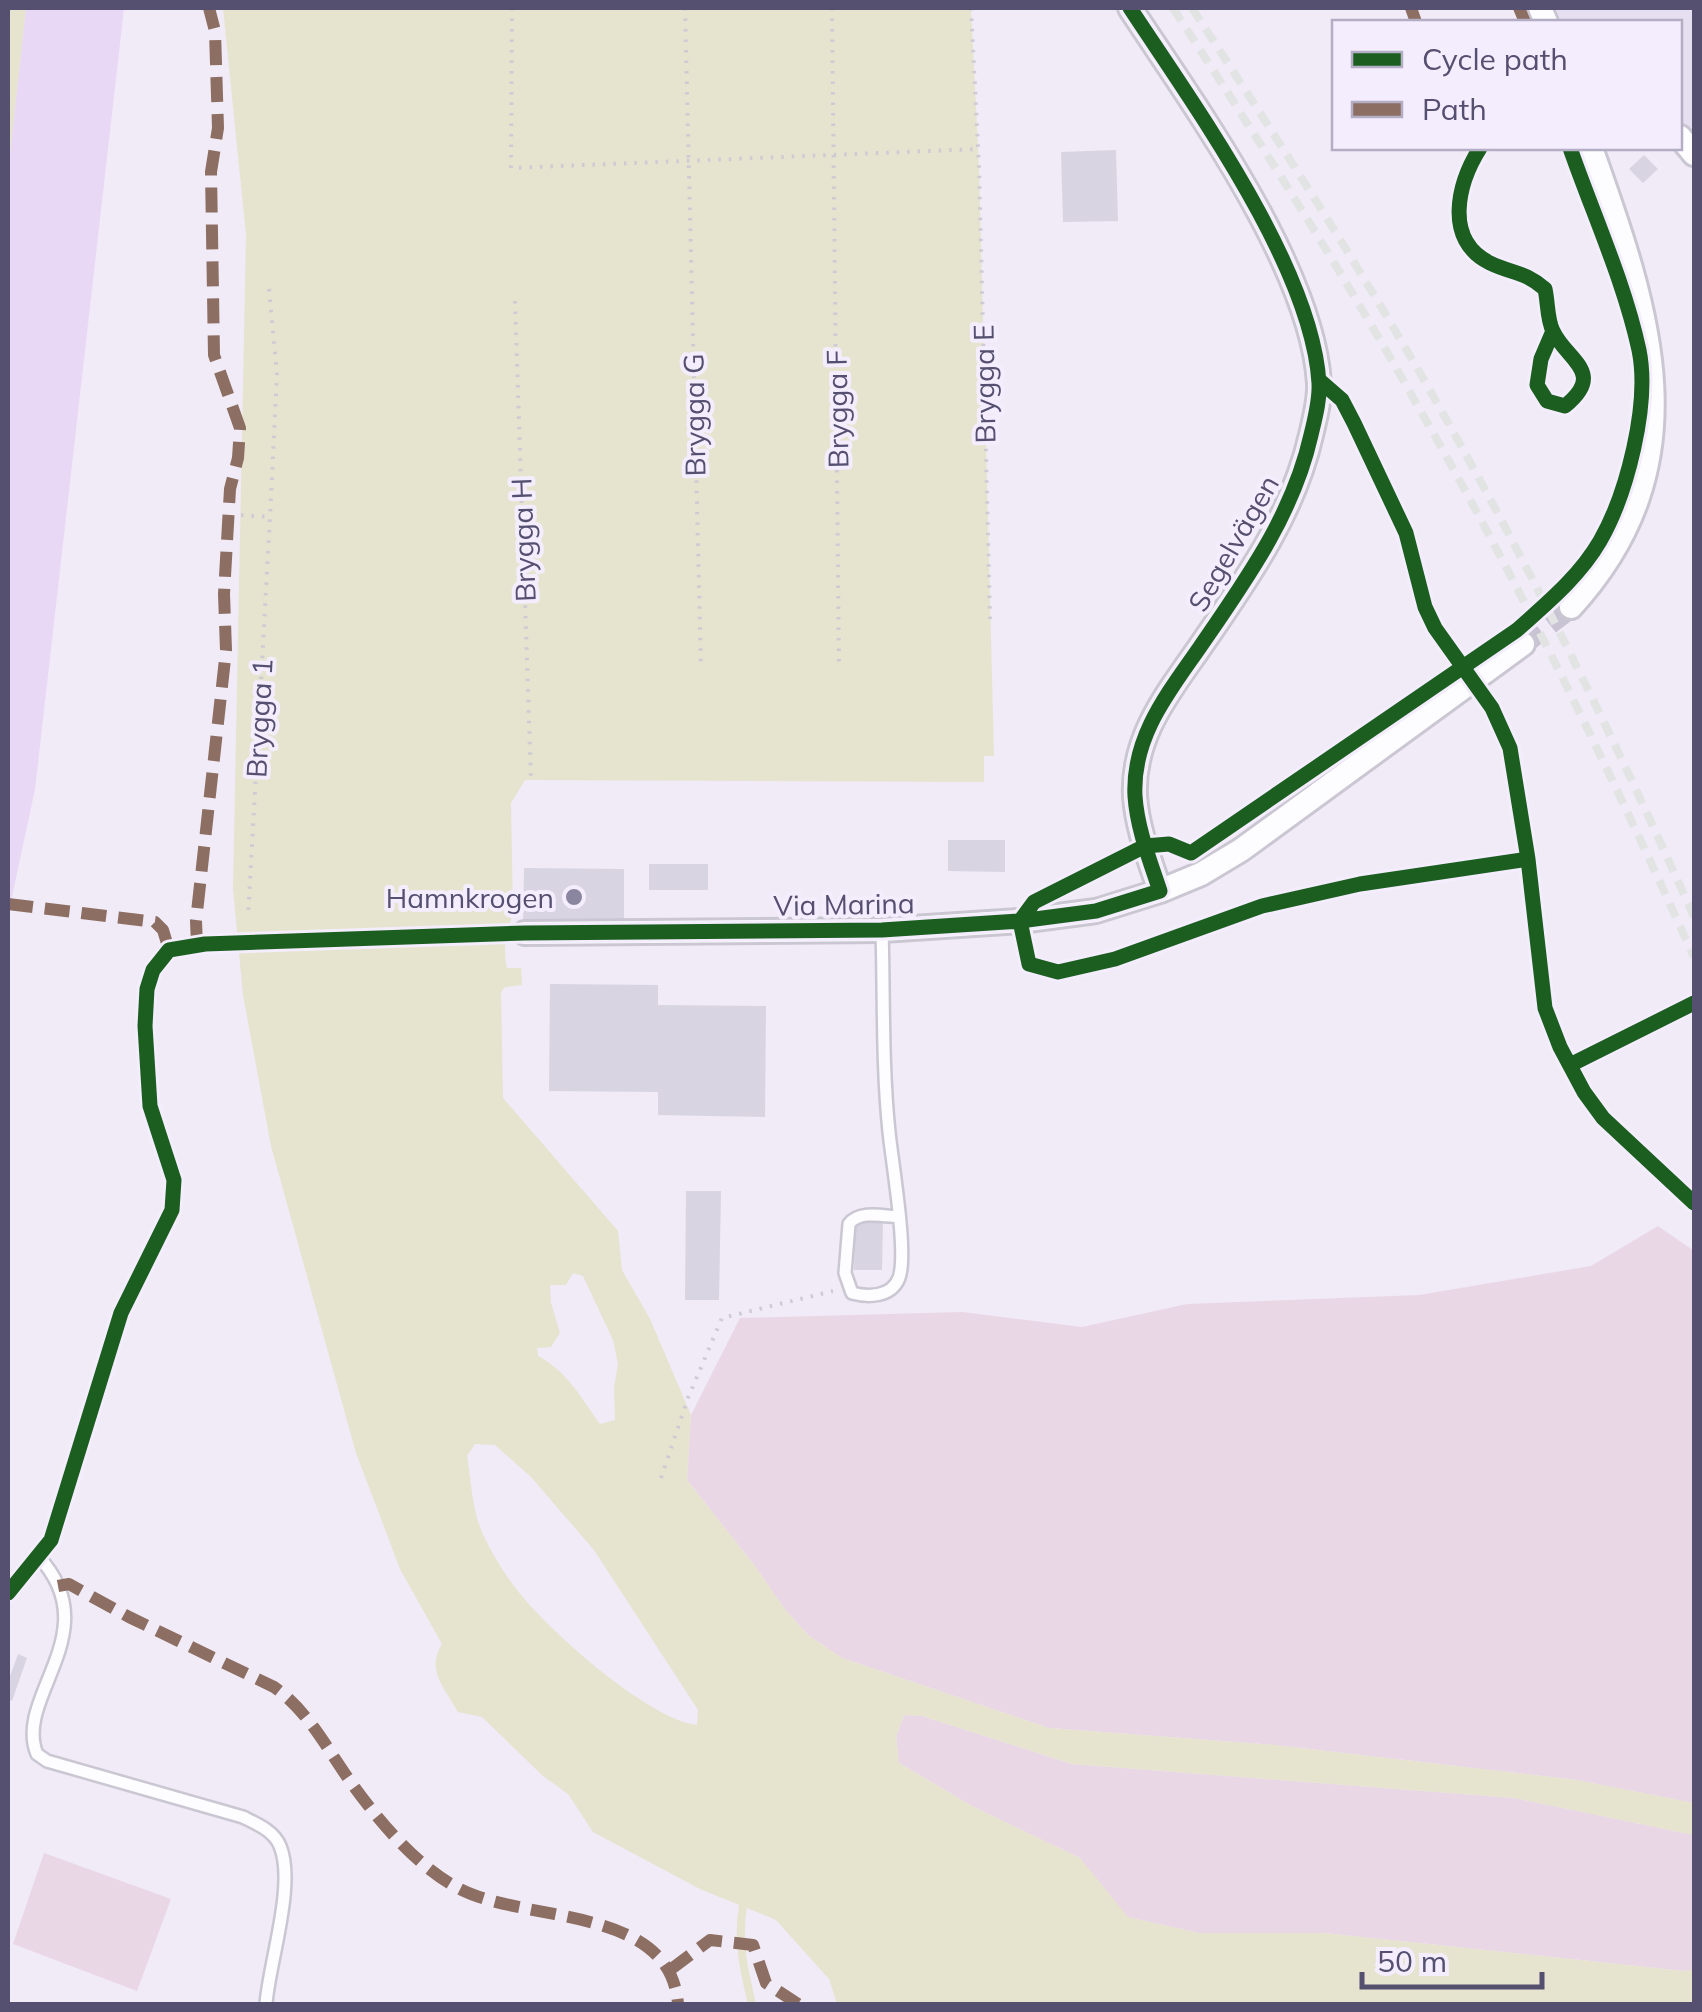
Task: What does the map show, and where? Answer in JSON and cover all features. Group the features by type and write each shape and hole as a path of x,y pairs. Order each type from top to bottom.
{"street":[{"name":"Segelvägen","path":"1130,8 1256,209 1297,292 1319,380 1302,474 1279,527 1152,716 1139,754 1135,796 1160,891"},
{"path":"1570,608 1596,584 1623,545 1651,489 1664,412 1657,344 1641,286 1592,150"},
{"name":"Via Marina","path":"524,934 882,930 1020,921 1096,911 1201,874 1241,850 1523,644"}],"lane":[{"path":"1020,921 1028,964 1058,972 1115,959 1262,906 1360,884 1528,860"},
{"path":"882,930 888,1129 899,1217 899,1278 878,1296 852,1293 844,1273 845,1234 853,1218 899,1217"},
{"path":"38,1556 52,1570 58,1586 64,1628 32,1732 37,1754 47,1761 243,1817 270,1832 280,1844 284,1864 281,1914 266,2004"}],"path":[{"path":"512,8 511,168 978,148"},
{"path":"242,515 270,517"},
{"path":"662,1478 688,1398 722,1318 848,1287"}],"shaded area":[{"path":"8,8 26,8 8,172"},
{"path":"223,8 971,8 979,167 994,756 984,756 984,782 525,780 511,803 513,915 505,954 507,968 521,968 522,985 505,987 501,992 503,1098 618,1231 622,1270 650,1319 691,1415 687,1480 784,1608 808,1635 842,1658 1049,1728 1275,1745 1577,1780 1694,1803 1694,1835 1514,1798 1072,1764 922,1716 904,1715 896,1737 899,1763 972,1806 1080,1858 1128,1917 1199,1933 1324,1933 1694,1969 1694,2004 837,2004 829,1979 776,1920 700,1889 593,1832 568,1794 543,1776 482,1717 458,1712 436,1670 442,1644 400,1569 356,1453 271,1146 243,995 233,889 246,235","holes":["573,1273 583,1276 613,1340 618,1364 615,1420 600,1424 566,1378 538,1356 537,1348 551,1347 560,1333 550,1285 566,1285","475,1444 495,1445 531,1477 594,1550 698,1710 697,1725 652,1707 598,1669 548,1624 514,1586 489,1546 476,1514 467,1456"]},
{"path":"1556,8 1694,8 1694,163 1682,149 1682,20 1560,20"},
{"path":"1658,1226 1694,1251 1694,1803 1577,1780 1275,1745 1049,1728 842,1658 808,1635 687,1480 691,1415 740,1318 962,1312 1082,1327 1187,1304 1419,1295 1591,1266"},
{"path":"904,1715 922,1716 1072,1764 1514,1798 1694,1835 1694,1969 1324,1933 1199,1933 1127,1917 1080,1858 972,1806 899,1763 896,1737"},
{"path":"44,1853 171,1899 137,1991 13,1944"}],"sand":[{"path":"26,8 124,8 35,789 8,915 8,172"}],"building":[{"path":"1116,150 1118,221 1063,222 1061,152"},
{"path":"1644,155 1658,169 1643,183 1629,169"},
{"path":"948,840 1005,840 1005,872 948,871"},
{"path":"649,864 708,864 708,890 649,890"},
{"name":"Hamnkrogen","path":"524,868 624,869 624,926 523,926"},
{"path":"550,984 658,985 658,1005 766,1006 765,1117 658,1115 658,1092 549,1091"},
{"path":"686,1191 721,1191 719,1300 685,1300"},
{"path":"855,1222 883,1222 882,1270 854,1270"},
{"path":"18,1654 27,1658 12,1701 8,1699 8,1682"}],"waterway":[{"path":"743,1906 741,1944 752,2004"}],"tunnel":[{"path":"1523,644 1571,607"}],"railway":[{"path":"1173,8 1330,256 1457,475 1563,680 1694,957"},
{"path":"1192,8 1348,252 1471,464 1571,656 1694,917"}],"marked path":[{"path":"197,945 196,921 226,650 224,594 230,489 240,428 214,355 211,172 218,128 215,31 209,8"},
{"path":"1411,8 1415,20"},
{"path":"1519,8 1524,20"},
{"path":"8,904 155,922 163,930 169,950"},
{"path":"58,1586 69,1584 274,1687 307,1718 385,1826 427,1867 458,1888 486,1899 623,1933 650,1949 669,1972 678,2004"},
{"path":"670,1970 710,1940 753,1945 766,1983 798,2004"}],"cycle path":[{"path":"8,1593 51,1540 121,1313 172,1210 174,1180 150,1106 145,1026 147,989 153,970 169,950 205,944 525,933 882,930 1020,921 1096,911 1160,891 1136,808 1139,754 1154,717 1251,572 1280,520 1303,464 1317,409 1319,383 1311,338 1273,239 1216,138 1130,8"},
{"path":"1479,150 1461,194 1460,226 1475,253 1545,289 1553,331"},
{"path":"1528,859 1360,884 1262,906 1115,959 1058,972 1029,964 1020,921 1034,902 1145,846 1169,844 1191,853 1517,630 1562,589 1592,554 1610,522 1627,474 1639,422 1642,372 1625,299 1571,150"},
{"path":"1553,331 1583,375 1583,384 1565,406 1547,401 1537,385 1541,359 1553,331"},
{"path":"1319,380 1342,400 1406,533 1425,607 1435,628 1492,708 1510,748 1528,859 1545,1008 1560,1047 1603,1118 1694,1203"},
{"path":"1570,1065 1694,1003"}],"place":[{"name":"Hamnkrogen","path":"574,897"}]}
